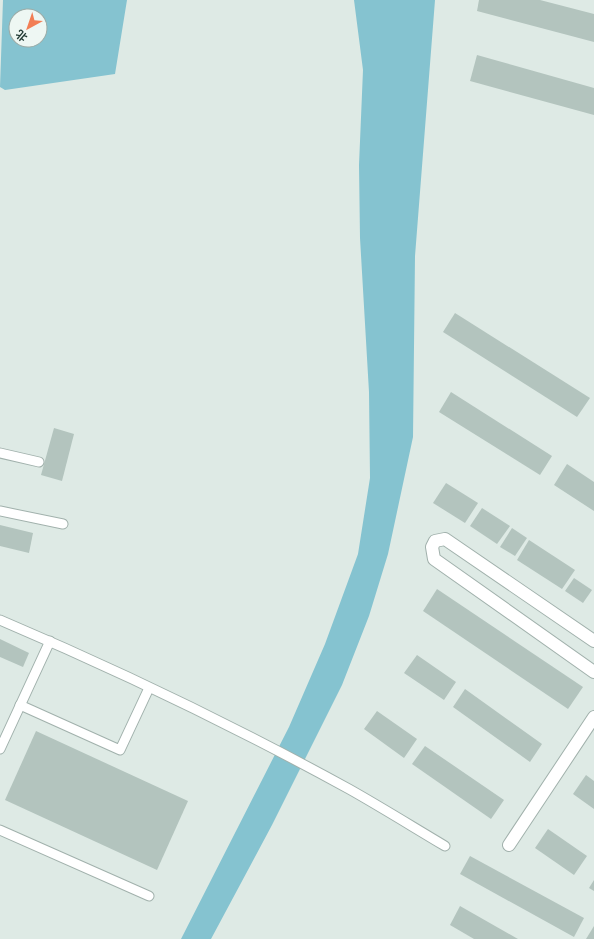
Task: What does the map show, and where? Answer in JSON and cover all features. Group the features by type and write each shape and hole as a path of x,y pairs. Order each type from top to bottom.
{"street":[{"path":"594,641 445,539 435,541 432,548 434,559 594,672"},
{"path":"509,845 594,717"}],"lane":[{"path":"0,453 39,462"},
{"path":"0,511 63,524"},
{"path":"0,620 50,641 244,733 350,789 445,846"},
{"path":"0,748 4,728 20,705 50,641"},
{"path":"20,705 120,750 148,688"},
{"path":"0,830 149,896"}],"water":[{"path":"3,0 127,0 115,74 5,90 0,87"},
{"path":"354,0 435,0 415,256 413,437 388,554 369,616 342,685 272,825 211,939 181,939 289,727 325,644 358,554 370,478 369,392 360,238 359,165 363,70"}],"building":[{"path":"479,0 540,0 594,14 594,42 477,11"},
{"path":"477,55 594,88 594,115 470,81"},
{"path":"455,313 590,398 577,417 443,332"},
{"path":"451,392 552,456 540,475 439,412"},
{"path":"54,428 74,434 62,481 41,475"},
{"path":"567,464 594,482 594,511 554,485"},
{"path":"446,483 478,503 465,523 433,503"},
{"path":"482,508 510,526 497,544 470,526"},
{"path":"0,525 33,533 29,553 0,546"},
{"path":"512,528 527,538 515,556 500,547"},
{"path":"529,540 575,570 562,589 517,560"},
{"path":"574,578 592,590 583,603 565,591"},
{"path":"437,589 583,687 568,709 423,611"},
{"path":"0,639 29,653 23,667 0,657"},
{"path":"417,655 456,682 444,700 404,673"},
{"path":"465,689 542,744 530,762 453,707"},
{"path":"377,711 417,739 404,758 364,729"},
{"path":"36,731 188,801 157,870 5,800"},
{"path":"425,746 504,800 491,819 412,764"},
{"path":"586,775 594,781 594,809 573,794"},
{"path":"548,829 587,856 574,875 535,848"},
{"path":"470,856 584,918 574,937 460,874"},
{"path":"594,880 594,891 589,888"},
{"path":"460,906 518,939 474,939 450,925"},
{"path":"594,926 594,939 586,939"}]}
